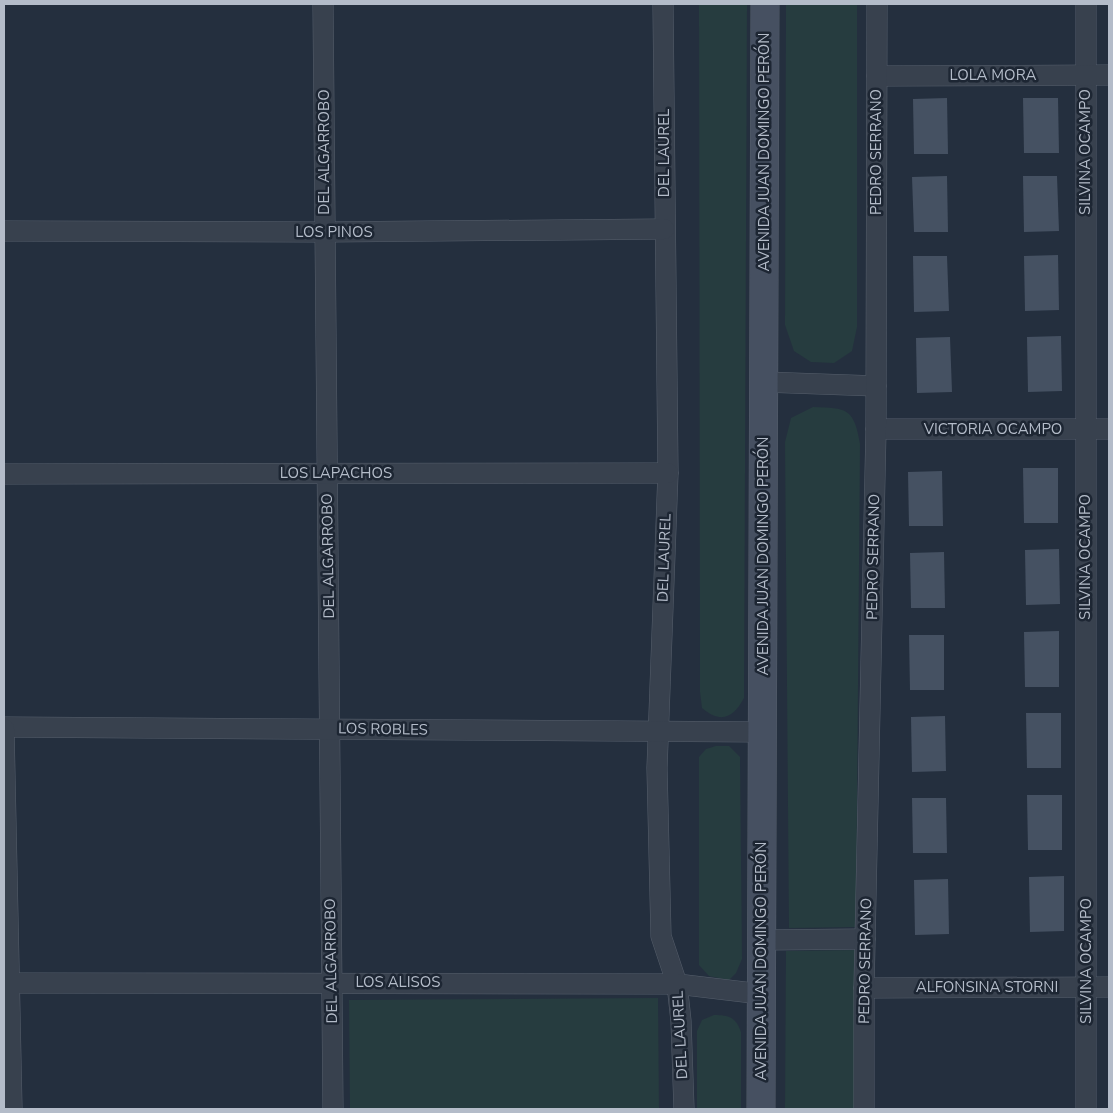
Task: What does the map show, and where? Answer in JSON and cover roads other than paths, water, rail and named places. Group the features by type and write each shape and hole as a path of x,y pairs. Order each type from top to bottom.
{"main road":[{"name":"AVENIDA JUAN DOMINGO PERÓN","path":"761,1109 765,4"}],"street":[{"name":"DEL ALGARROBO","path":"323,4 333,1109"},
{"name":"DEL LAUREL","path":"663,4 668,473 657,732 661,936 677,984 682,1022 684,1109"},
{"name":"PEDRO SERRANO","path":"864,1109 864,988 876,429 877,4"},
{"name":"SILVINA OCAMPO","path":"1086,4 1086,1109"},
{"name":"LOLA MORA","path":"877,76 1109,75"},
{"name":"LOS PINOS","path":"4,231 325,232 664,229"},
{"path":"764,382 876,386"},
{"name":"VICTORIA OCAMPO","path":"876,429 1109,429"},
{"name":"LOS LAPACHOS","path":"4,474 668,473"},
{"path":"4,728 6,982 12,1109"},
{"name":"LOS ROBLES","path":"4,728 762,732"},
{"path":"762,940 865,939"},
{"name":"LOS ALISOS","path":"6,982 677,984 761,994"},
{"name":"ALFONSINA STORNI","path":"864,988 1109,986"}]}
